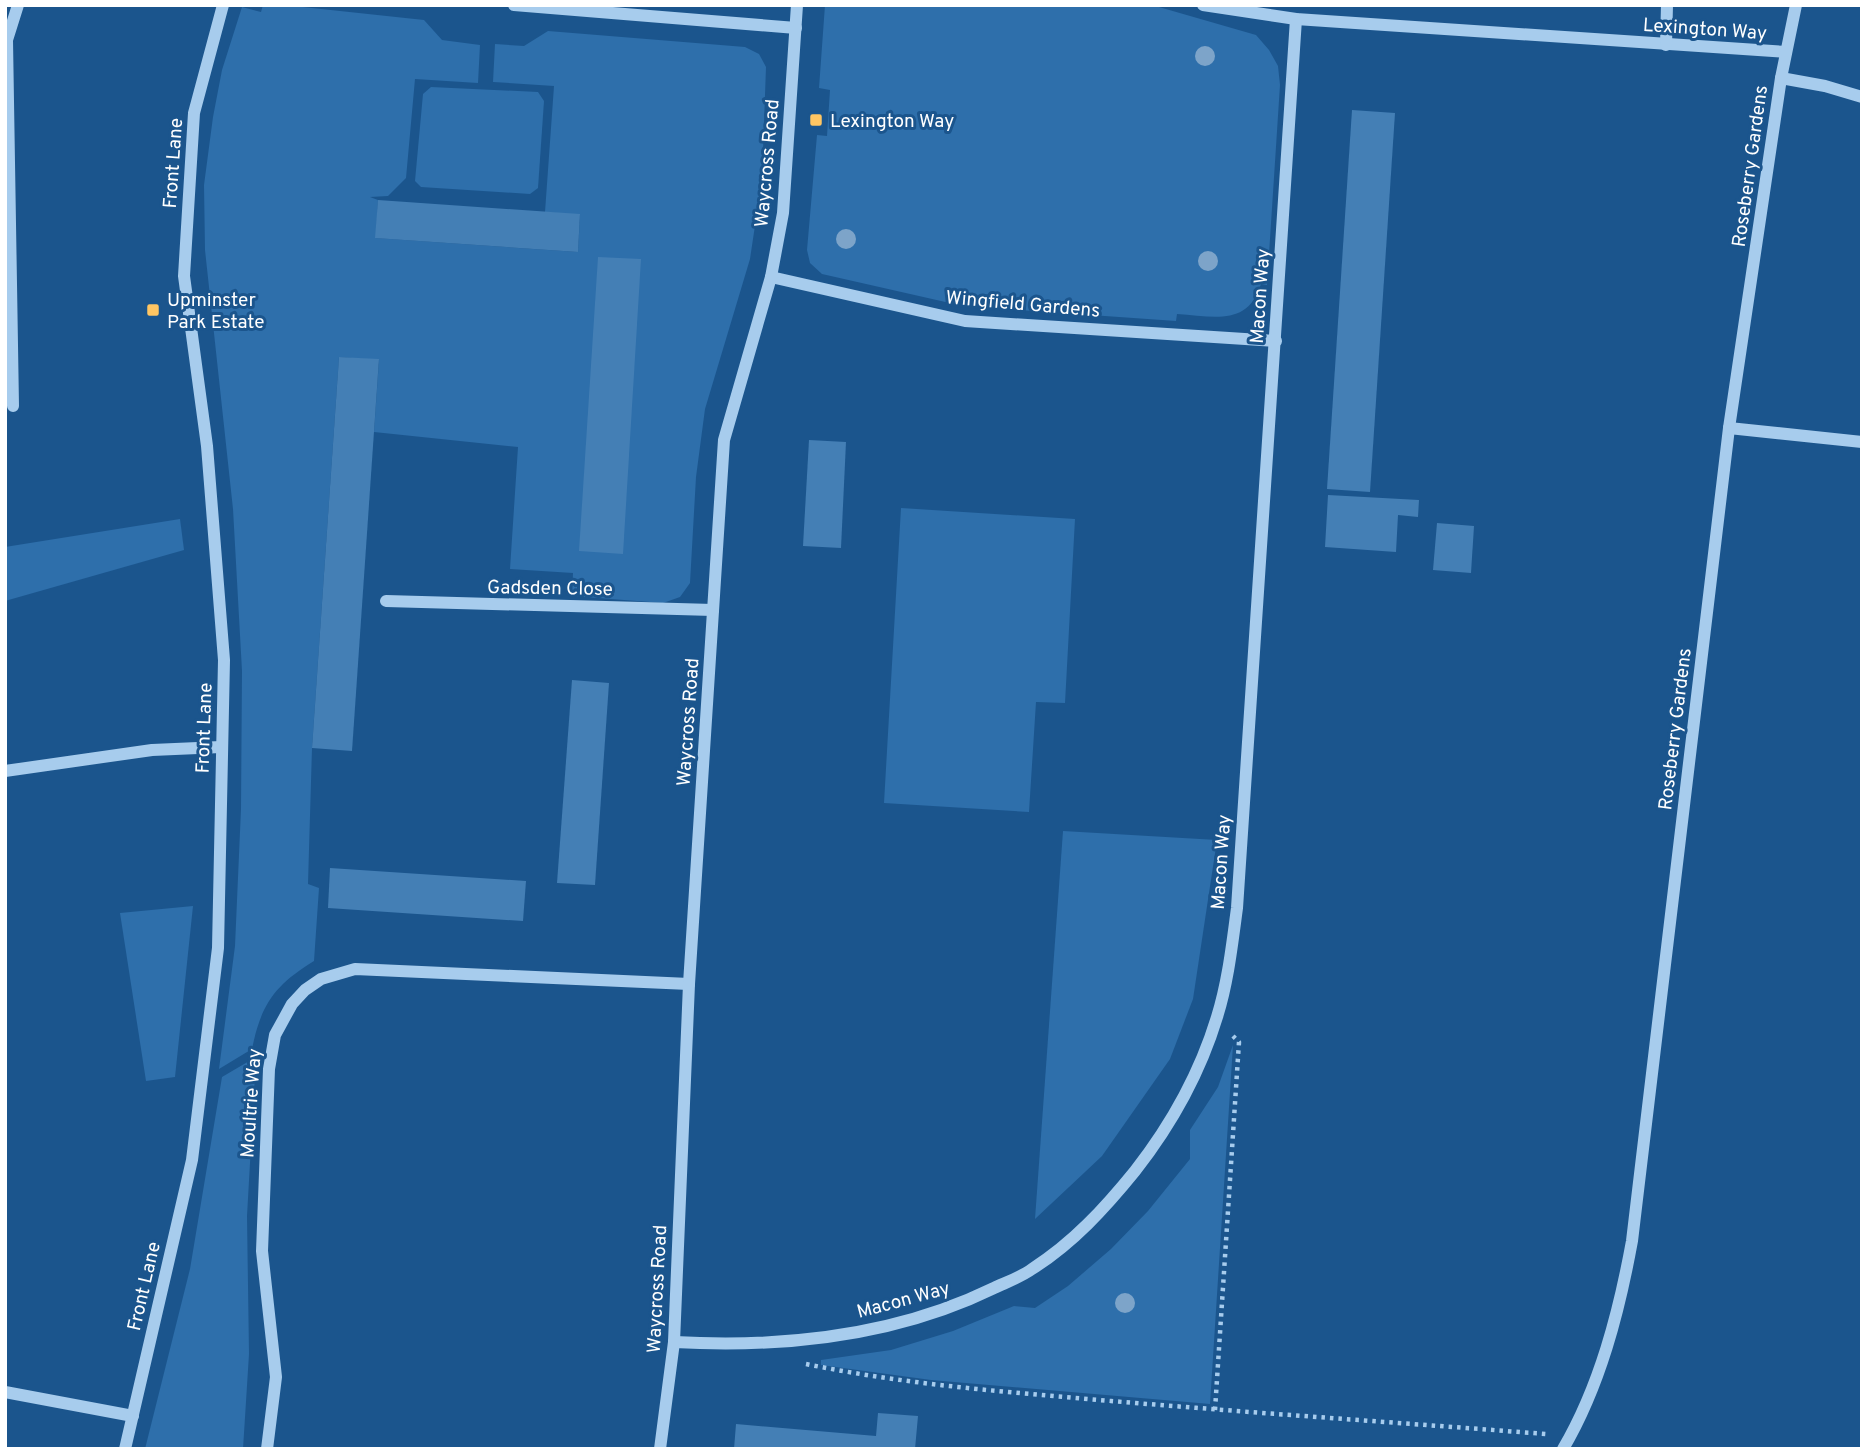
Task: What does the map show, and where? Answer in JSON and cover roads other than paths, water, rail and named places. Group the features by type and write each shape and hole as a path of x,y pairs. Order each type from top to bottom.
{"street":[{"path":"13,406 6,40 18,5"},
{"name":"Front Lane","path":"125,1449 192,1160 218,948 224,660 207,446 184,276 194,113 223,5"},
{"path":"514,5 796,28"},
{"name":"Waycross Road","path":"660,1449 674,1342 689,984 724,440 771,277 785,201 797,5"},
{"name":"Lexington Way","path":"1203,5 1296,19 1786,52"},
{"path":"1666,45 1667,5"},
{"name":"Roseberry Gardens","path":"1563,1449 1590,1397 1622,1299 1632,1241 1729,428 1781,78 1796,5"},
{"name":"Macon Way","path":"674,1342 714,1344 822,1338 892,1326 962,1304 1032,1270 1082,1232 1119,1190 1154,1147 1194,1079 1217,1017 1229,967 1237,908 1296,19"},
{"path":"1781,78 1825,86 1862,97"},
{"name":"Wingfield Gardens","path":"771,277 965,321 1276,341"},
{"path":"1729,428 1862,442"},
{"name":"Gadsden Close","path":"386,601 713,610"},
{"path":"5,771 152,750 221,747"},
{"name":"Moultrie Way","path":"267,1449 276,1377 262,1251 269,1069 275,1035 292,1004 321,979 355,970 689,984"},
{"path":"5,1392 133,1416"}],"place":[{"name":"Lexington Way","path":"816,120"},
{"name":"Upminster Park Estate","path":"153,310"}]}
